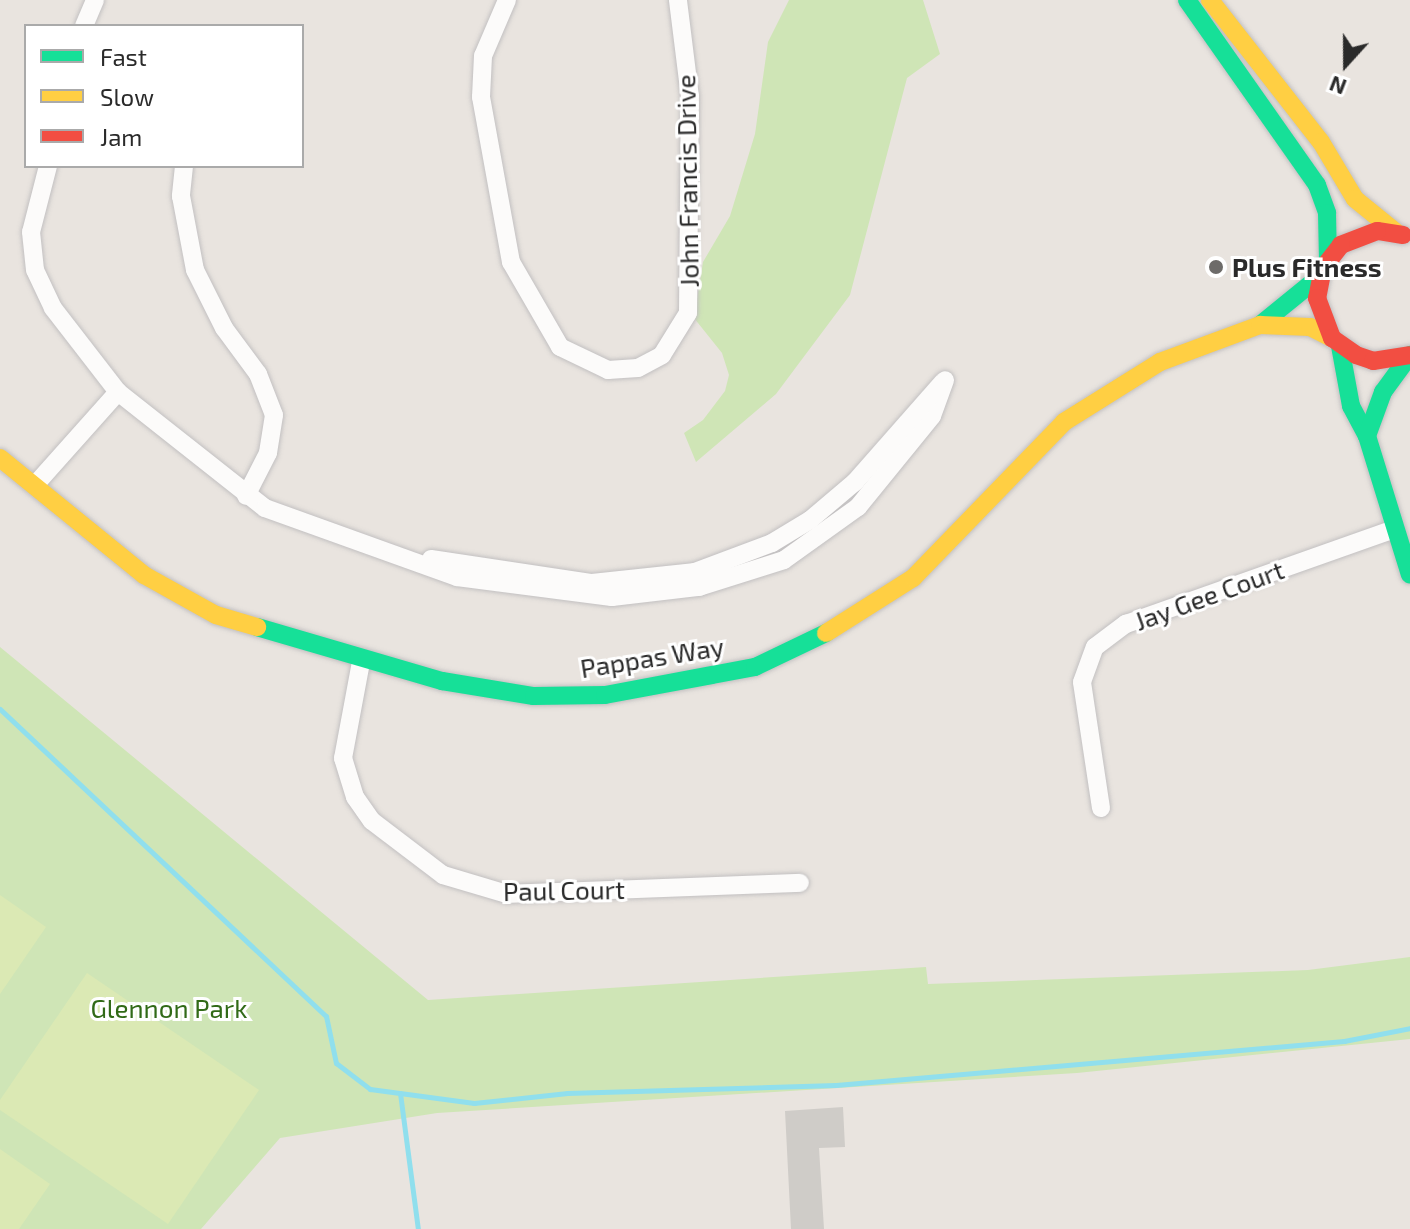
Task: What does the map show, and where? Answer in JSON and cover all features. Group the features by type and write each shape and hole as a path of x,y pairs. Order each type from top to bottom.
{"street":[{"path":"85,24 95,0"},
{"name":"John Francis Drive","path":"507,0 483,56 481,97 511,262 560,347 608,370 638,368 662,355 688,313 690,97 678,0"},
{"path":"1187,0 1324,197 1328,259"},
{"path":"1210,0 1256,57 1355,199 1403,235"},
{"path":"1237,71 1256,57"},
{"path":"47,168 31,232 35,270 53,308 118,392 246,496 284,517 398,555 503,587 612,597 699,587 784,560 858,507 932,416 945,380 928,395 855,482 810,520 772,543 695,572 648,580 550,581 398,555"},
{"path":"184,168 181,196 195,270 224,328 258,374 274,415 268,453 246,496"},
{"path":"1403,235 1358,236 1328,259 1319,277 1321,320 1336,342 1351,406 1367,436 1410,575"},
{"name":"Pappas Way","path":"0,458 144,575 216,615 361,662 534,696 605,695 755,667 841,626 913,578 1064,422 1105,393 1185,351 1260,325 1319,277"},
{"name":"Pappas Way","path":"1260,325 1310,327 1373,361 1410,355"},
{"path":"1367,436 1383,392 1410,355"},
{"path":"35,485 118,392"},
{"name":"Jay Gee Court","path":"1101,808 1082,682 1095,647 1126,624 1394,529"},
{"name":"Paul Court","path":"361,662 344,749 355,797 372,821 443,875 507,894 800,883"}],"green space":[{"path":"789,0 923,0 940,54 907,78 850,295 776,394 696,462 684,433 703,420 725,391 729,375 722,353 694,318 703,262 730,216 755,134 768,42"},
{"name":"Glennon Park","path":"0,647 428,1000 926,967 928,984 1308,970 1410,957 1410,1039 1077,1073 437,1113 280,1138 201,1229 0,1229"},
{"path":"0,895 46,927 0,994"},
{"path":"87,973 259,1090 168,1224 0,1110 0,1100"},
{"path":"0,1149 50,1184 19,1229 0,1229"}],"building":[{"path":"843,1107 845,1147 819,1148 824,1229 791,1229 785,1111"}],"waterway":[{"path":"0,709 326,1016 336,1063 370,1089 474,1103 567,1093 836,1085 1344,1041 1410,1028"},
{"path":"400,1093 418,1229"}],"traffic: fast":[{"path":"1187,0 1317,185 1327,213 1328,259"},
{"path":"1260,325 1319,277"},
{"path":"1340,346 1351,406 1367,436 1410,575"},
{"path":"1367,436 1383,392 1410,355"},
{"path":"257,627 442,681 534,696 605,695 755,667 826,633"}],"traffic: slow":[{"path":"1210,0 1321,142 1355,199 1397,233"},
{"path":"826,633 913,578 1064,422 1160,362 1260,325 1310,327 1332,338"},
{"path":"0,458 144,575 216,615 257,627"}],"traffic: jam":[{"path":"1403,235 1377,231 1341,245 1323,268 1317,298 1332,338 1356,355 1373,361 1410,355"}],"place":[{"name":"Plus Fitness","path":"1216,267"}]}
